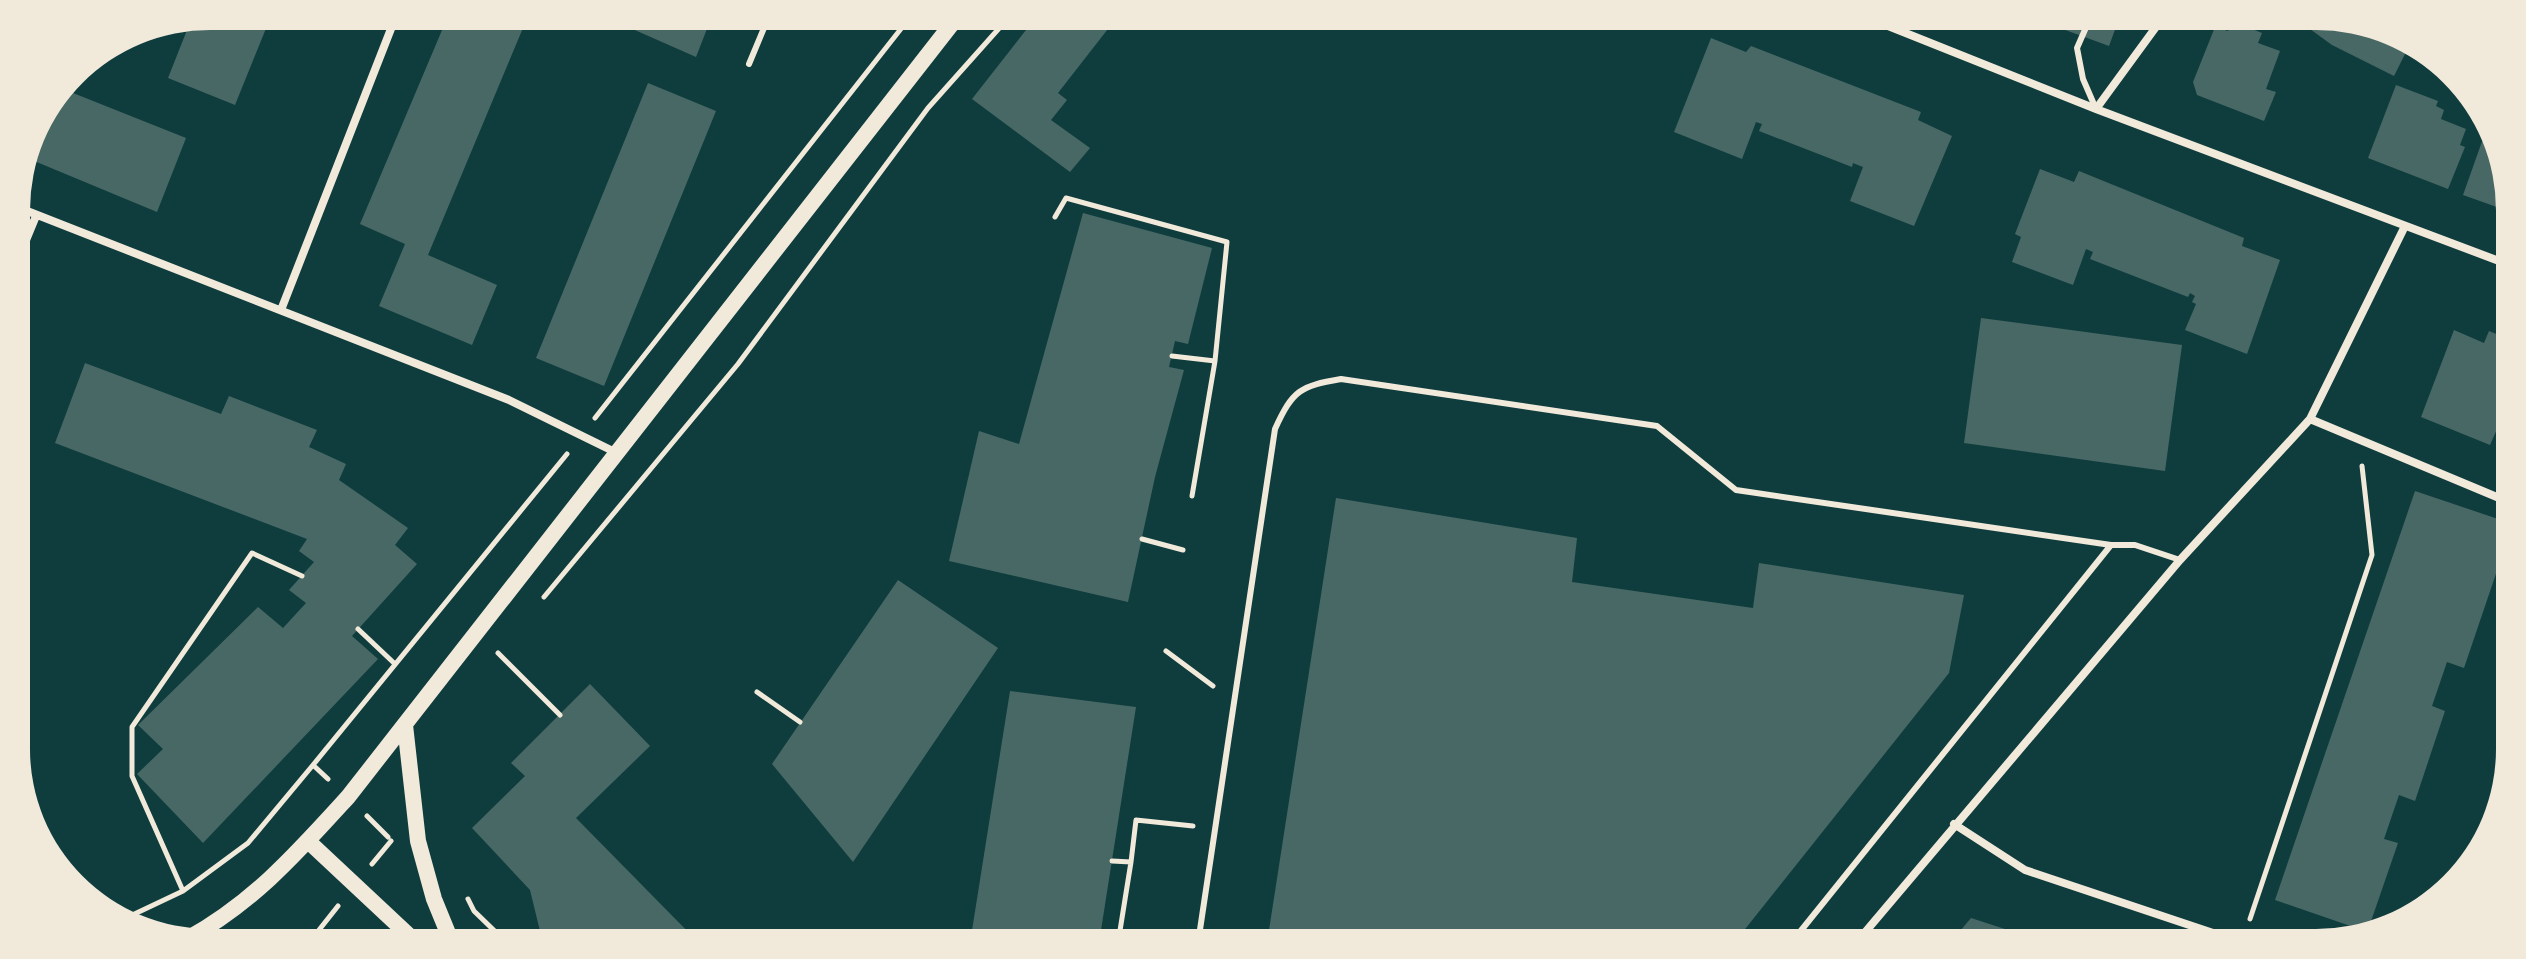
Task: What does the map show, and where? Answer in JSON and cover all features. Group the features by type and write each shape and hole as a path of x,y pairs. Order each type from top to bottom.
{"main road":[{"path":"206,929 260,890 348,797 947,30"},
{"path":"405,725 418,841 434,899 446,929"},
{"path":"308,841 402,929"}],"street":[{"path":"281,310 391,30"},
{"path":"1898,30 2096,109 2496,260"},
{"path":"2096,109 2154,30"},
{"path":"30,213 509,400 617,453"},
{"path":"30,231 36,216"},
{"path":"1868,929 2180,560 2310,419 2405,226"},
{"path":"2310,419 2496,497"},
{"path":"1954,824 2025,870 2203,929"}],"lane":[{"path":"749,64 763,30"},
{"path":"2085,30 2077,48 2083,79 2096,109"},
{"path":"1200,929 1275,429 1287,403 1308,385 1341,379 1657,426 1736,490 2111,545 2135,545 2180,560"},
{"path":"1802,929 2111,545"}],"path":[{"path":"313,765 582,435 900,30"},
{"path":"538,605 738,364 928,108 998,30"},
{"path":"1055,217 1066,198 1227,242 1215,361 1192,496"},
{"path":"1172,356 1215,361"},
{"path":"2246,929 2372,555 2360,441"},
{"path":"1142,539 1183,550"},
{"path":"183,891 132,776 132,727 252,553 302,576"},
{"path":"358,629 395,664"},
{"path":"489,665 508,641"},
{"path":"1166,651 1234,701"},
{"path":"498,653 560,715"},
{"path":"757,692 800,722"},
{"path":"1120,929 1136,820 1215,828"},
{"path":"1112,861 1131,862"},
{"path":"467,897 474,911 493,929"}],"building":[{"path":"265,30 235,105 168,78 186,32"},
{"path":"442,30 522,30 428,255 497,285 472,345 379,306 405,244 360,224"},
{"path":"635,30 707,30 696,57"},
{"path":"1026,30 1107,30 1058,93 1067,100 1051,120 1090,148 1070,172 972,99"},
{"path":"2065,30 2115,30 2109,46"},
{"path":"2214,30 2254,30 2262,33 2258,43 2280,51 2266,89 2276,92 2264,121 2197,95 2193,82"},
{"path":"2311,30 2351,33 2405,54 2394,76 2332,45"},
{"path":"1711,38 1746,52 1751,46 1921,112 1918,120 1952,136 1914,226 1850,201 1863,167 1853,163 1852,167 1759,131 1762,124 1756,122 1742,159 1674,132"},
{"path":"648,83 716,111 604,386 536,358"},
{"path":"2396,85 2438,101 2436,106 2444,110 2441,119 2466,129 2460,145 2465,147 2448,189 2368,158"},
{"path":"73,93 186,138 157,212 36,162 54,120"},
{"path":"2482,142 2490,163 2496,207 2463,195"},
{"path":"2040,169 2074,182 2079,171 2244,238 2242,246 2280,260 2247,354 2185,330 2196,304 2192,302 2195,296 2190,293 2188,297 2090,259 2093,252 2086,249 2073,285 2012,262 2021,237 2015,234"},
{"path":"1083,213 1212,248 1188,344 1175,341 1169,367 1184,370 1155,477 1128,602 949,561 979,431 1019,444"},
{"path":"1981,318 2182,345 2165,471 1964,443"},
{"path":"2454,330 2484,343 2489,331 2496,334 2496,431 2490,445 2421,417"},
{"path":"85,363 221,414 229,396 317,430 309,447 346,464 339,480 408,528 395,545 417,564 352,636 378,659 203,843 137,774 163,749 138,725 258,607 283,628 306,603 289,590 314,562 299,551 307,539 55,443"},
{"path":"2415,491 2496,518 2496,574 2464,668 2447,662 2432,706 2445,711 2415,801 2399,795 2384,839 2398,843 2371,920 2351,926 2275,900"},
{"path":"1336,498 1577,538 1572,582 1753,608 1759,563 1964,595 1949,673 1745,929 1269,929"},
{"path":"898,580 998,648 853,862 772,764"},
{"path":"590,684 650,746 576,818 685,929 540,929 530,890 472,828 525,776 511,763"},
{"path":"1010,691 1136,707 1101,929 972,929"},
{"path":"1971,918 2005,929 1962,929"}]}
